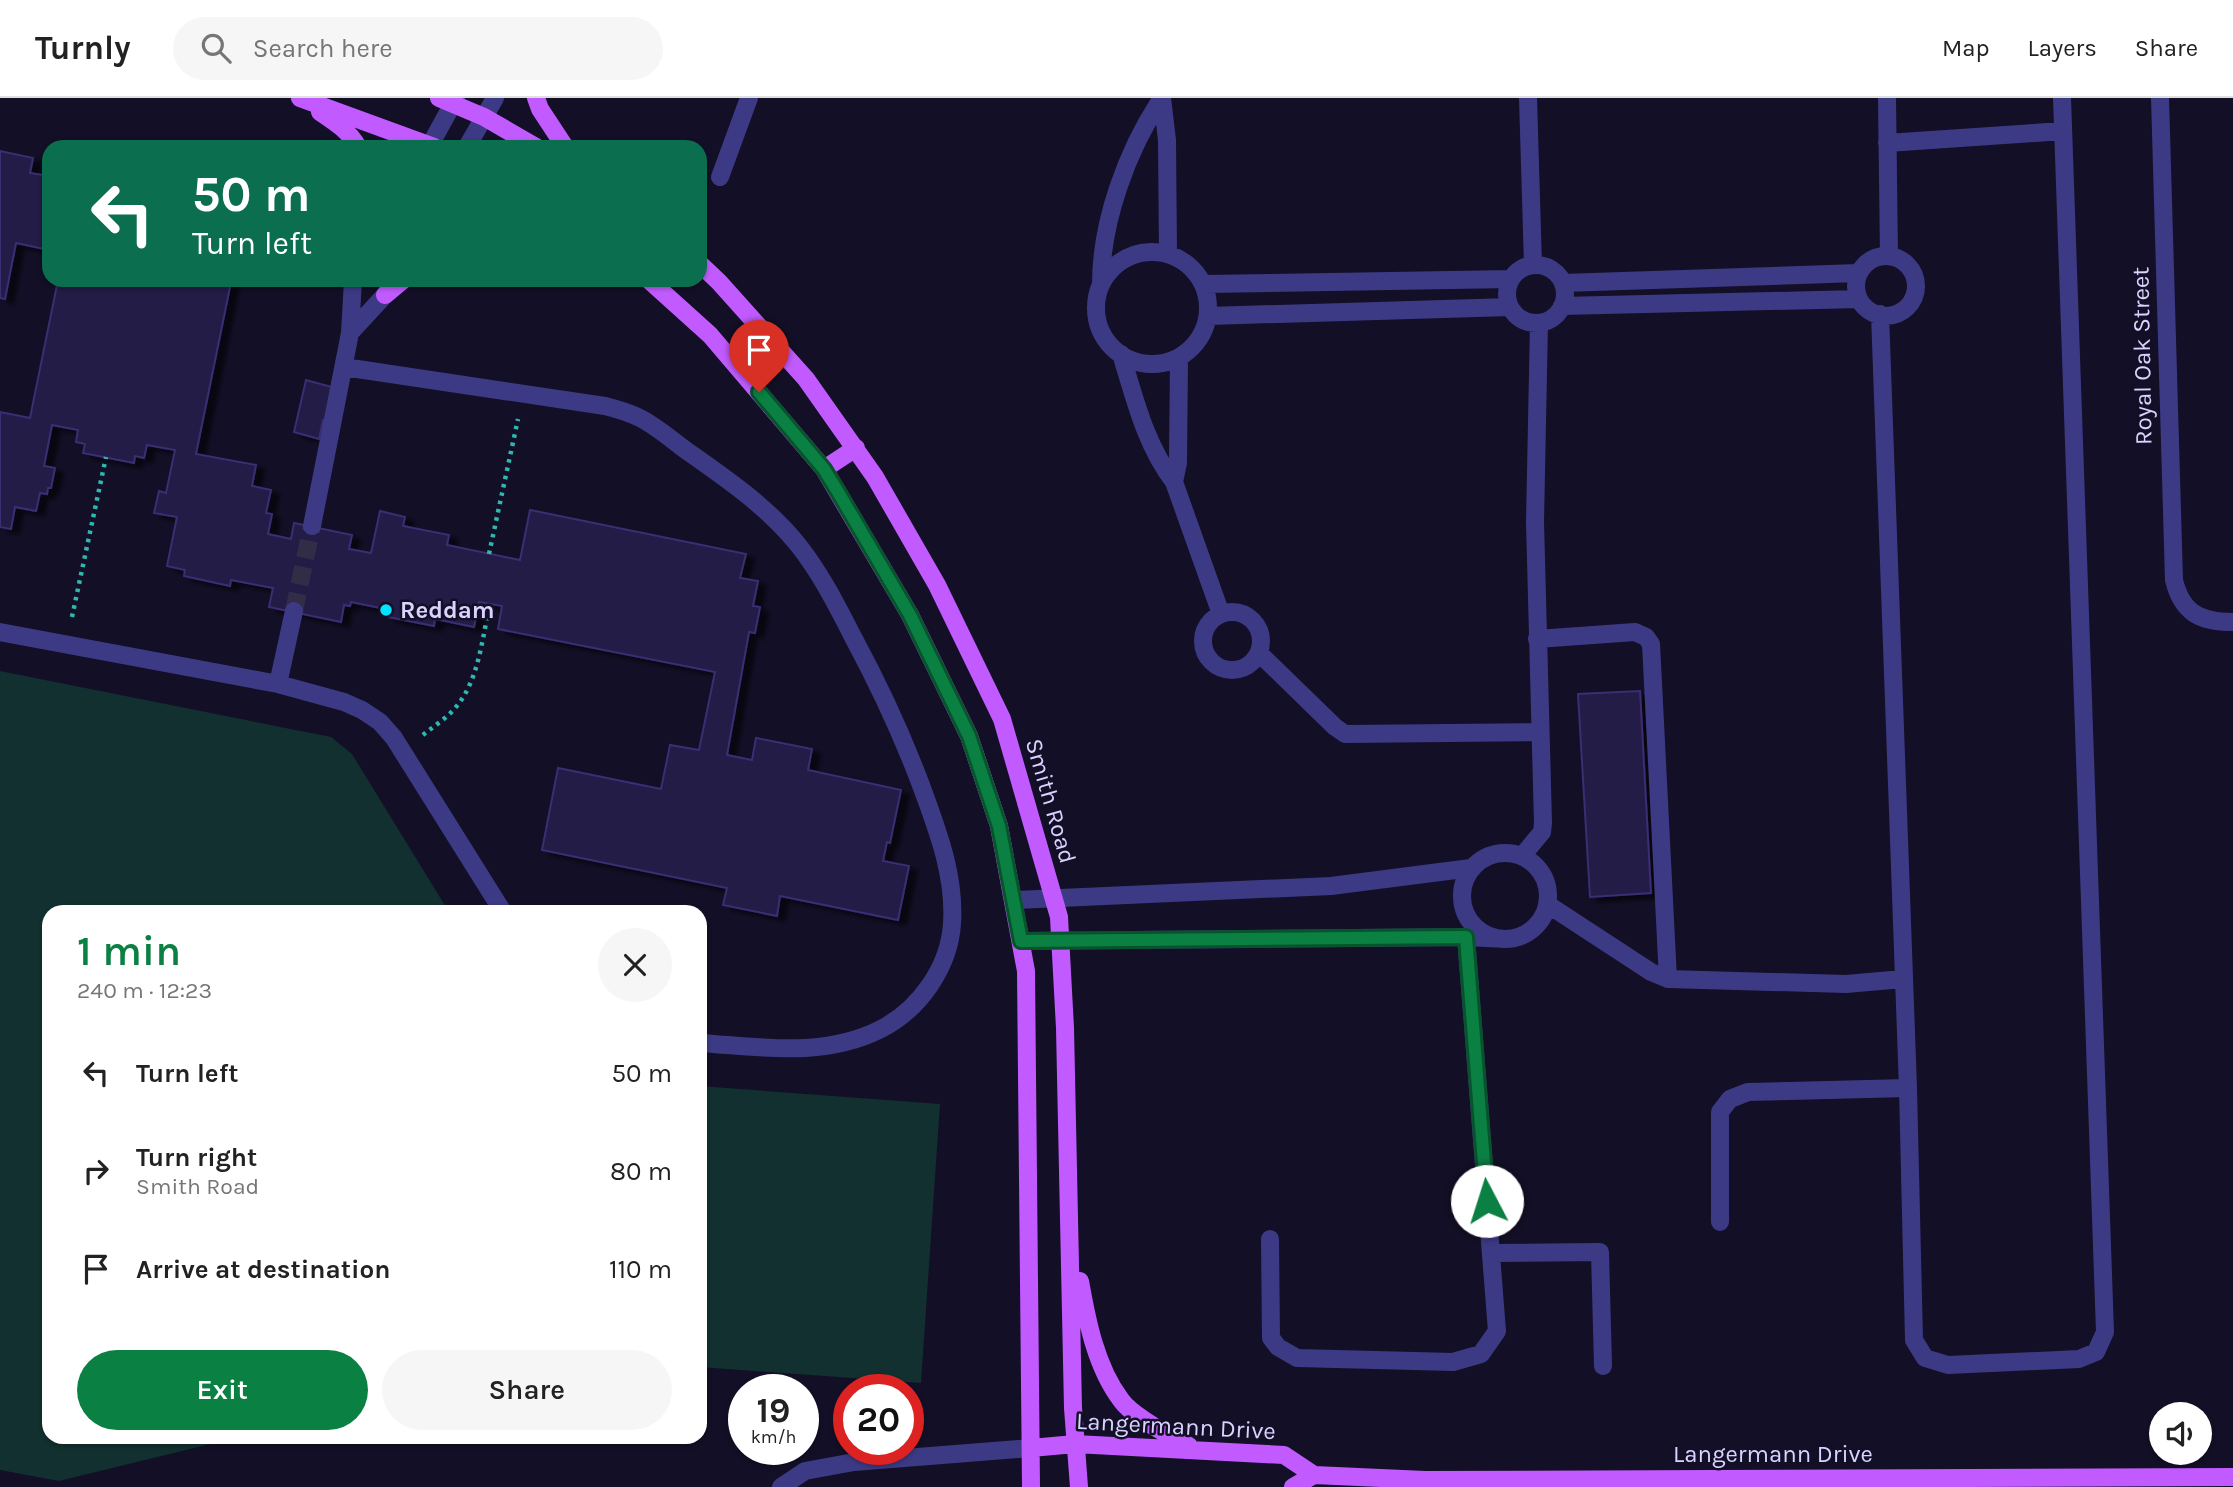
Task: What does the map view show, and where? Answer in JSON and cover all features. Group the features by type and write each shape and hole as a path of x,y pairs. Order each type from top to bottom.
{"main road":[{"path":"299,98 414,140"},
{"path":"299,98 341,125 353,140"},
{"path":"536,98 560,140"},
{"path":"449,100 524,140"},
{"name":"Smith Road","path":"707,271 806,379 875,477 937,585 1002,719 1059,917 1065,1028 1075,1444 1079,1487"},
{"path":"657,287 710,335 824,469 910,615 969,736 999,826 1026,971 1031,1487"},
{"path":"824,469 856,449"},
{"path":"1070,1222 1086,1318 1101,1364 1121,1402 1156,1428 1194,1449"},
{"name":"Langermann Drive","path":"1031,1448 1075,1444 1284,1455 1314,1475 1425,1480 2205,1482 2233,1477"},
{"path":"1293,1487 1314,1475"}],"street":[{"path":"471,140 495,98"},
{"path":"720,177 748,98"},
{"path":"1162,98 1167,140 1167,254"},
{"path":"1101,284 1104,238 1124,175 1142,131 1162,98"},
{"path":"1528,98 1533,265"},
{"path":"1887,98 1889,256"},
{"path":"1880,314 1908,1088 1914,1340 1925,1358 1948,1365 2079,1359 2096,1352 2105,1332 2105,1318 2062,98"},
{"name":"Royal Oak Street","path":"2160,98 2171,559 2178,596 2187,609 2216,622 2233,622"},
{"path":"433,140 449,100"},
{"path":"1887,143 2063,131"},
{"path":"1148,252 1167,254 1188,265 1203,284 1208,299 1208,316 1199,340 1179,358 1165,363 1134,362 1121,354 1105,338 1096,318 1097,295 1112,268 1128,257 1148,252"},
{"path":"1889,256 1897,258 1912,270 1916,289 1909,306 1901,312 1880,314 1870,311 1859,299 1856,286 1858,274 1871,260 1889,256"},
{"path":"1533,265 1550,269 1563,283 1565,291 1562,306 1549,320 1539,323 1522,319 1510,307 1507,288 1511,279 1517,272 1533,265"},
{"path":"1563,283 1858,274"},
{"path":"1203,284 1511,279"},
{"path":"1688,279 1688,303"},
{"path":"1332,281 1334,312"},
{"path":"312,526 344,367 353,287"},
{"path":"350,332 390,288"},
{"path":"1562,306 1859,299"},
{"path":"1208,316 1510,307"},
{"path":"1522,856 1542,832 1535,522 1539,323"},
{"path":"1121,354 1147,439 1174,482 1221,614"},
{"path":"1174,482 1178,463 1179,358"},
{"path":"344,367 614,408 643,419 722,475 783,527 819,575 877,682 908,750 940,838 949,873 953,901 952,926 946,952 930,985 914,1005 883,1028 827,1046 804,1050 707,1043"},
{"path":"278,684 294,611"},
{"path":"1239,612 1254,622 1261,638 1259,653 1253,661 1236,670 1219,666 1206,653 1204,634 1208,625 1221,614 1239,612"},
{"path":"0,632 278,684 344,702 362,710 380,722 394,738 499,905"},
{"path":"1537,639 1635,632 1646,637 1651,645 1668,979"},
{"path":"1259,653 1345,734 1540,732"},
{"path":"1021,941 1466,937 1507,939 1521,936 1534,928 1542,918 1548,890 1544,876 1535,864 1509,852 1494,853 1471,868 1463,881 1461,895 1463,909 1480,932 1493,938 1507,939"},
{"path":"1014,900 1331,886 1471,868"},
{"path":"1547,904 1651,972 1668,979 1846,984 1903,979"},
{"path":"1270,1239 1271,1338 1278,1347 1297,1358 1453,1362 1481,1354 1497,1331 1466,937"},
{"path":"1720,1222 1720,1112 1730,1099 1748,1092 1908,1088"},
{"path":"1491,1253 1600,1252 1604,1366"},
{"path":"781,1487 805,1471 854,1462 1031,1448"}],"path":[{"path":"489,554 523,395"},
{"path":"66,644 106,457"},
{"path":"402,751 454,710 465,695 475,668 490,604"}],"green space":[{"path":"0,671 331,737 352,754 445,905 42,905 42,1444 210,1444 59,1481 0,1470"},
{"path":"707,1087 940,1104 922,1374 833,1374 833,1377 707,1368"}],"building":[{"path":"0,151 33,158 30,173 42,175 42,249 16,243 5,299 0,298"},
{"path":"57,287 230,287 196,454 256,465 252,486 271,490 266,513 272,514 268,534 291,539 294,523 352,535 349,549 371,553 380,511 405,517 403,526 449,535 447,545 520,560 530,510 746,554 740,578 758,581 753,606 760,607 755,633 749,632 727,755 752,760 756,738 812,749 808,770 901,790 890,843 887,842 883,861 909,866 898,920 780,896 777,916 723,905 727,888 542,850 558,768 661,789 670,745 699,750 715,672 498,629 502,606 479,602 474,627 435,619 434,626 388,617 390,610 351,602 350,606 344,605 341,622 269,607 273,588 231,580 230,586 184,576 185,570 167,566 177,517 154,513 159,491 166,493 175,450 147,445 144,458 135,456 134,463 83,453 85,444 76,442 78,430 52,425 44,466 55,468 51,488 48,488 47,494 40,493 36,511 15,507 11,529 0,527 0,412 30,418"},
{"path":"306,380 335,388 327,421 323,420 319,439 294,432"},
{"path":"1640,691 1651,893 1590,897 1578,694"}],"tunnel":[{"path":"294,611 312,526"}],"place":[{"name":"Reddam","path":"386,610"}],"route":[{"path":"759,392 824,469 910,615 969,736 999,826 1021,941 1466,937 1487,1201"}]}
